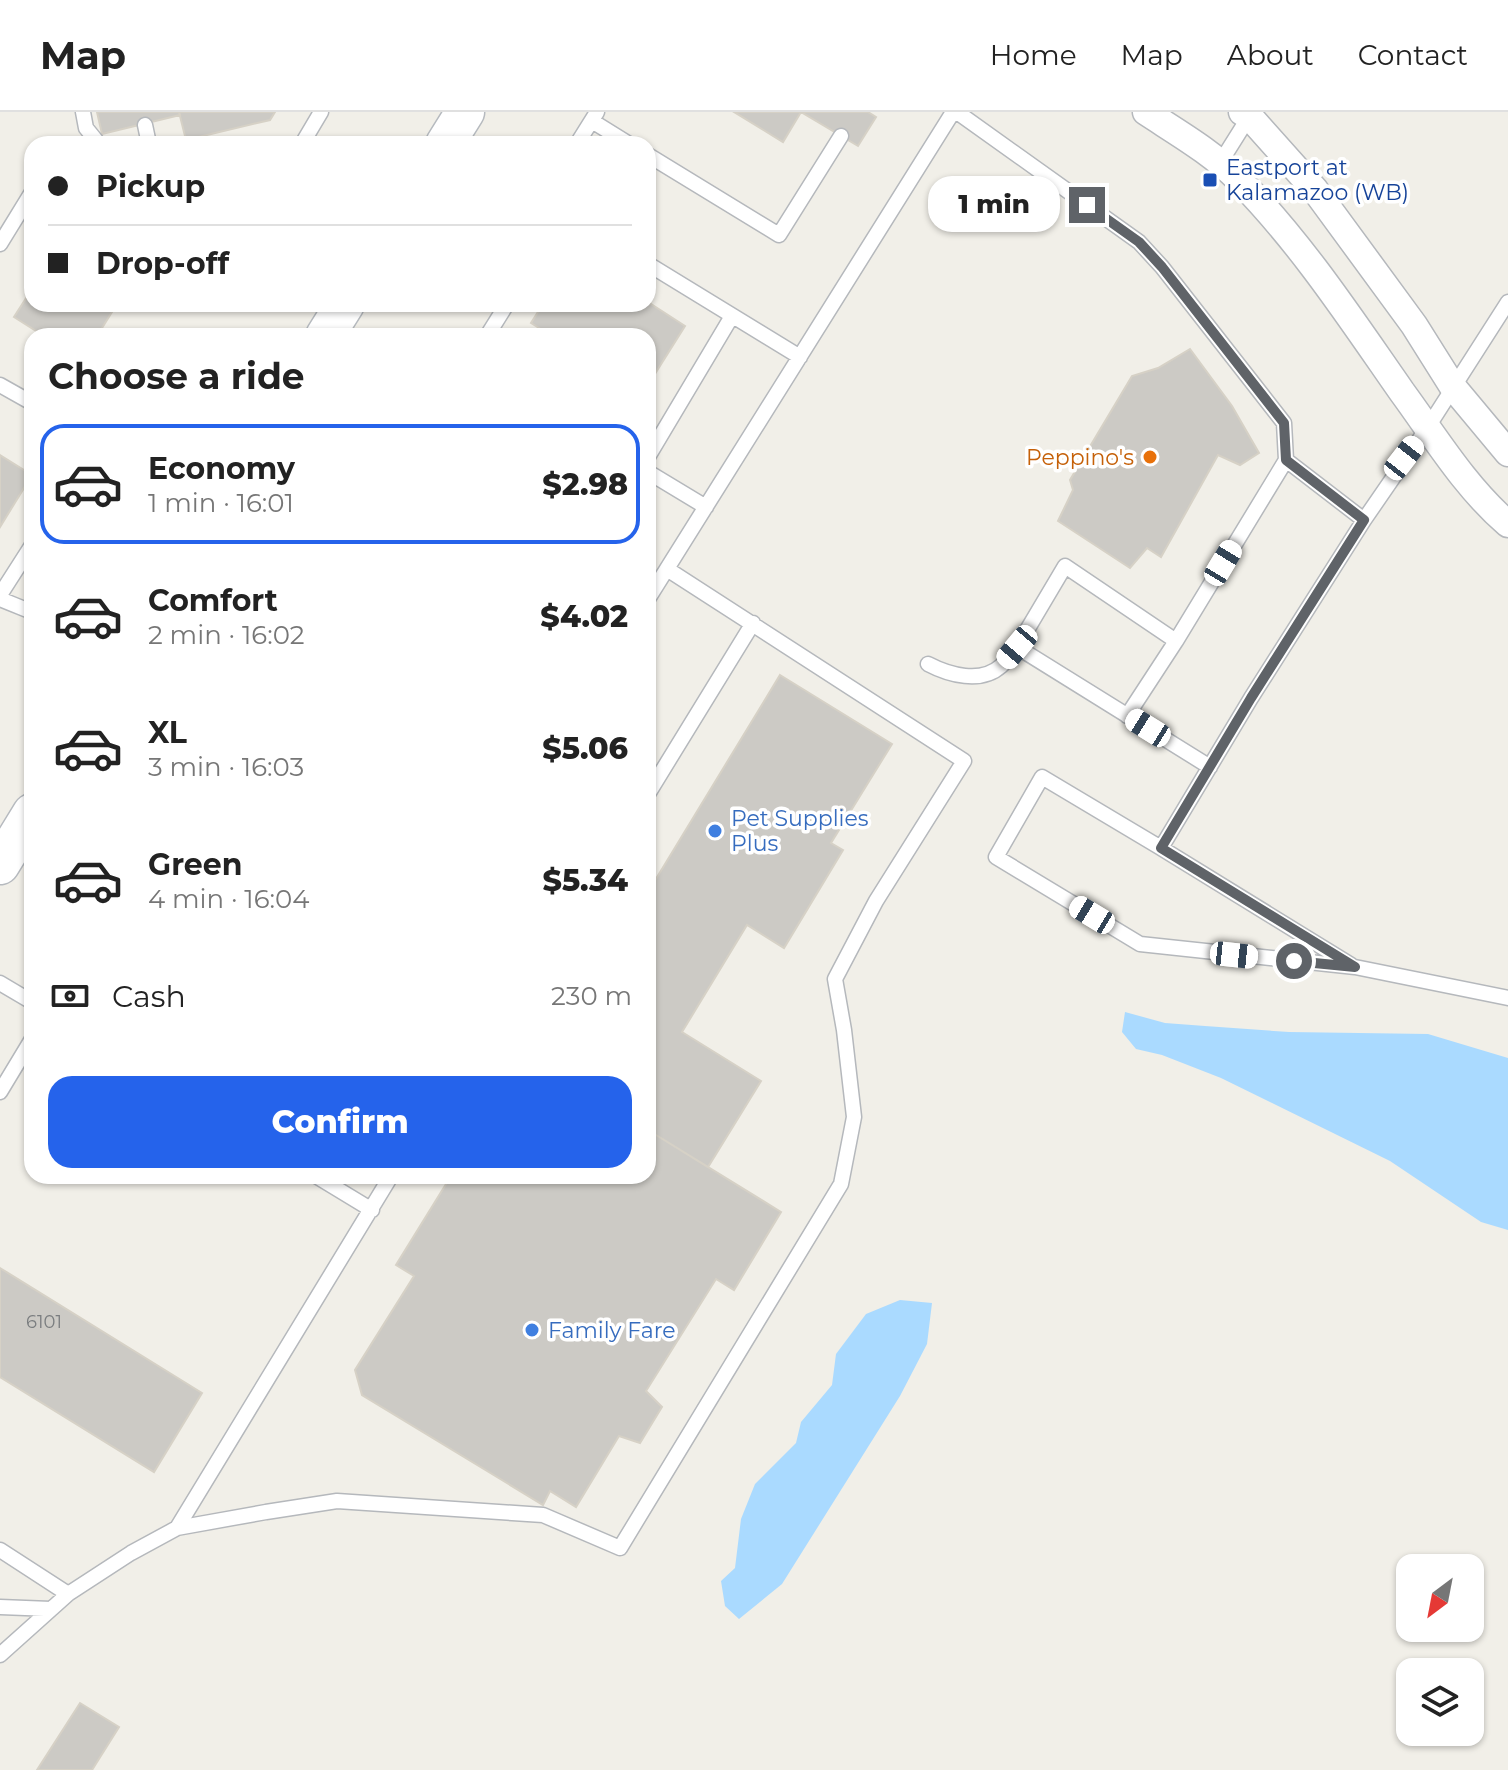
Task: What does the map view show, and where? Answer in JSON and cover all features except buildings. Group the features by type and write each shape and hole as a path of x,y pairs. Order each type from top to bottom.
{"main road":[{"path":"450,136 465,112"},
{"path":"0,865 24,826"}],"street":[{"path":"1146,112 1238,179 1307,258 1450,461 1508,524"},
{"path":"1248,114 1315,190 1414,325 1453,387 1508,453"}],"lane":[{"path":"83,112 86,128 92,136"},
{"path":"307,136 321,112"},
{"path":"656,586 955,112 1139,242 1284,423 1286,460 1127,716"},
{"path":"1220,163 1248,114"},
{"path":"582,136 594,117 619,136"},
{"path":"145,125 147,136"},
{"path":"656,160 779,235 841,136"},
{"path":"0,244 24,205"},
{"path":"656,269 800,357"},
{"path":"1161,848 1364,520 1508,302"},
{"path":"656,444 732,316"},
{"path":"0,385 24,398"},
{"path":"1286,460 1364,520"},
{"path":"656,477 706,507"},
{"path":"24,558 0,597 24,608"},
{"path":"928,664 946,673 973,677 999,669 1017,647 1065,566 1176,641"},
{"path":"0,1655 68,1594 131,1553 177,1528 337,1501 543,1515 620,1548 841,1184 854,1117 835,979 876,901 964,761 667,569"},
{"path":"656,781 753,623"},
{"path":"1017,647 1210,767"},
{"path":"1355,967 1042,777 996,857 1140,944 1355,967 1508,998"},
{"path":"0,983 24,997"},
{"path":"0,1092 24,1052"},
{"path":"329,1184 372,1210"},
{"path":"177,1528 387,1184"},
{"path":"0,1550 68,1594"},
{"path":"0,1607 51,1609"}],"water":[{"path":"1125,1012 1165,1023 1205,1026 1289,1032 1428,1034 1508,1058 1508,1230 1481,1222 1390,1161 1221,1078 1162,1055 1136,1049 1122,1032"},
{"path":"900,1300 932,1303 927,1344 900,1396 782,1584 739,1619 725,1606 721,1581 735,1568 741,1519 755,1484 796,1443 801,1422 832,1385 836,1354 866,1314"}],"place":[{"name":"Eastport at Kalamazoo (WB)","path":"1210,180"},
{"name":"Peppino's","path":"1150,457"},
{"name":"Pet Supplies Plus","path":"715,831"},
{"name":"Family Fare","path":"532,1330"}],"route":[{"path":"1087,205 1139,242 1162,267 1284,423 1286,460 1364,520 1251,698 1161,848 1355,967 1294,961"}]}
